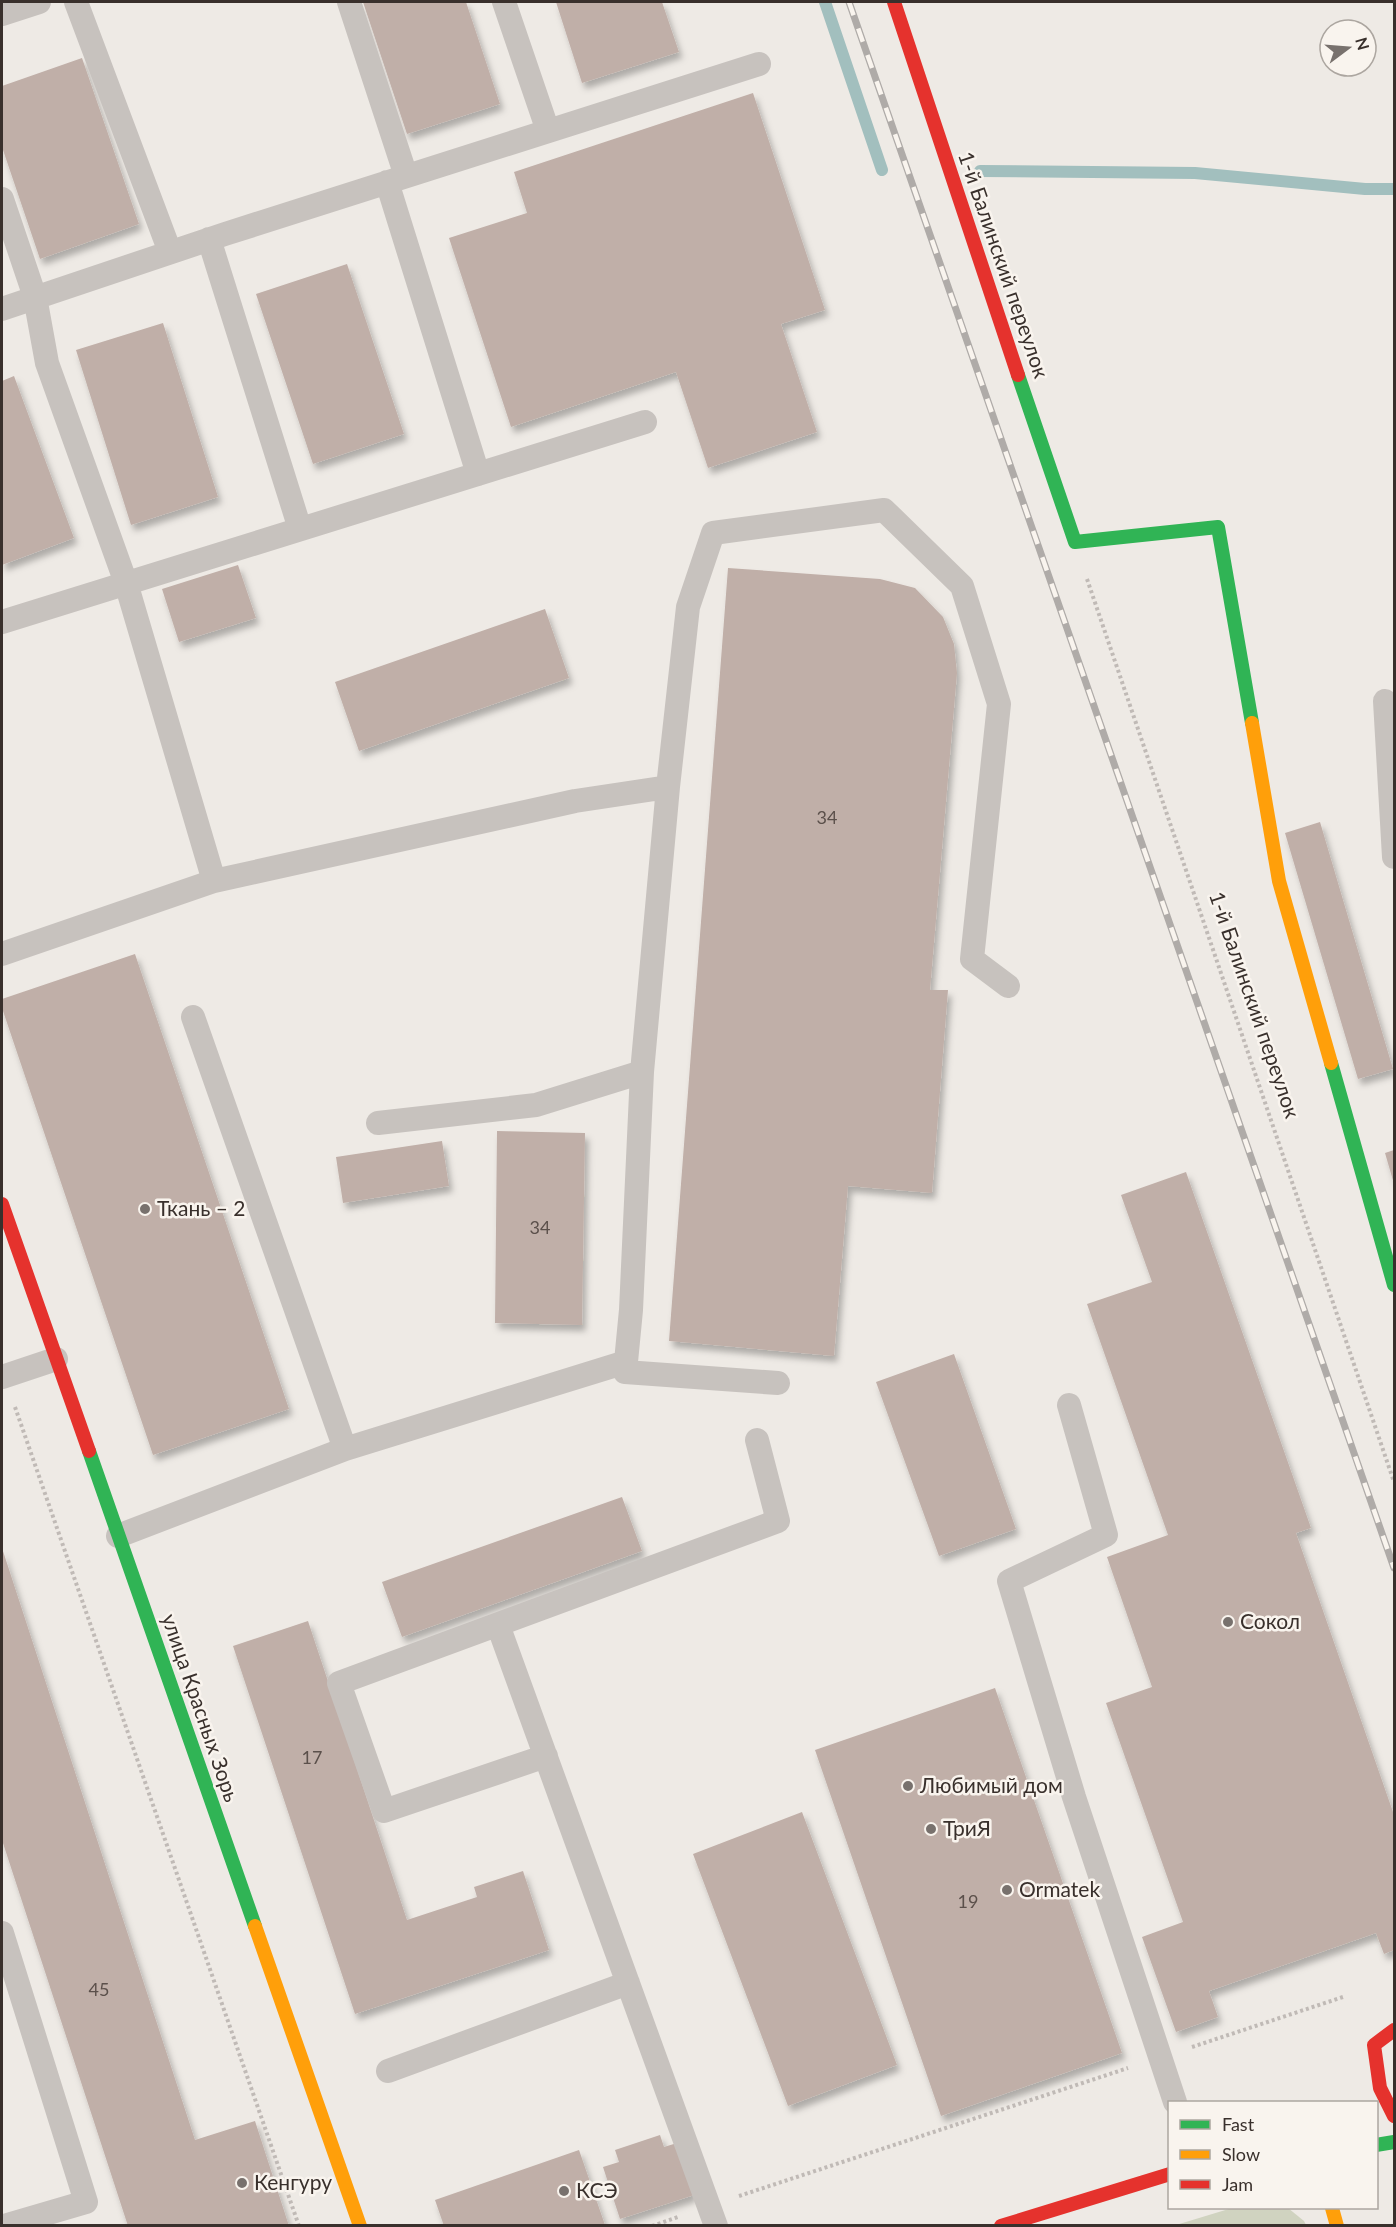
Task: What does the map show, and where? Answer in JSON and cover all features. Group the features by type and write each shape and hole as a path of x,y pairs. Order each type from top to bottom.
{"street":[{"name":"1-й Балинский переулок","path":"894,2 939,142 1075,542"},
{"path":"1075,542 1218,527 1279,881 1395,1285"},
{"name":"улица Красных Зорь","path":"2,1204 360,2226"},
{"path":"1395,2030 1374,2045 1380,2088 1395,2116"},
{"path":"1378,2145 1395,2142"},
{"path":"1001,2226 1168,2175"},
{"path":"1332,2209 1337,2226"}],"lane":[{"path":"2,14 39,2"},
{"path":"76,2 170,252"},
{"path":"349,2 478,474"},
{"path":"504,2 548,131"},
{"path":"2,309 209,239 759,64"},
{"path":"2,199 35,297 47,363 126,583 214,881"},
{"path":"209,239 300,529"},
{"path":"2,622 645,422"},
{"path":"778,1383 625,1372 631,1310 642,1072 668,787 688,607 713,533 884,510 962,586 999,704 972,959 1008,986"},
{"path":"1385,701 1395,857"},
{"path":"2,954 214,881 575,801 668,787"},
{"path":"193,1017 345,1449"},
{"path":"378,1123 536,1105 642,1072"},
{"path":"3,1377 56,1359"},
{"path":"118,1536 345,1449 626,1362"},
{"path":"1069,1405 1106,1534 1009,1581 1074,1797 1174,2101"},
{"path":"546,1756 384,1811 339,1683 778,1521 757,1440"},
{"path":"498,1625 712,2216"},
{"path":"2,1933 86,2202 4,2226"},
{"path":"388,2071 628,1983"}],"path":[{"name":"1-й Балинский переулок","path":"1075,542 1395,1482"},
{"path":"3,1377 299,2226"},
{"path":"652,2226 712,2216 1160,2058 1342,1997"}],"green space":[{"path":"1229,2209 1289,2209 1306,2225 1176,2225"}],"building":[{"path":"363,2 466,2 500,104 407,134"},
{"path":"556,2 662,2 679,52 582,83"},
{"path":"82,58 139,224 40,259 2,147 2,86"},
{"path":"753,93 825,310 781,324 817,432 708,468 676,372 511,427 449,238 527,213 514,172"},
{"path":"347,264 404,434 313,464 256,294"},
{"path":"163,323 218,497 131,525 76,350"},
{"path":"14,376 74,538 2,565 2,381"},
{"path":"238,565 256,618 179,642 162,589"},
{"path":"728,568 880,579 915,588 943,617 954,644 957,673 930,990 948,990 932,1193 848,1186 834,1356 669,1341"},
{"path":"545,609 569,678 359,751 335,682"},
{"path":"1320,822 1393,1069 1358,1079 1285,833"},
{"name":"Ткань – 2","path":"135,954 289,1409 153,1455 2,1008 2,999"},
{"path":"497,1131 585,1133 582,1325 495,1323"},
{"path":"442,1141 449,1186 343,1203 336,1157"},
{"path":"1394,1150 1394,1184 1385,1153"},
{"name":"Сокол","path":"1186,1172 1311,1528 1296,1533 1394,1815 1394,1950 1384,1954 1376,1933 1209,1991 1218,2017 1176,2032 1142,1937 1183,1922 1106,1703 1152,1687 1107,1557 1168,1535 1087,1304 1152,1282 1121,1195"},
{"path":"954,1354 1016,1529 939,1556 876,1382"},
{"path":"622,1497 642,1551 402,1637 382,1582"},
{"path":"2,1548 195,2140 255,2121 289,2226 128,2226 2,1840"},
{"path":"308,1621 407,1920 477,1897 474,1887 523,1871 549,1950 355,2014 233,1646"},
{"path":"995,1688 1122,2053 941,2116 815,1750"},
{"path":"802,1812 897,2065 788,2106 693,1854"},
{"path":"660,2135 664,2147 677,2143 694,2195 620,2219 603,2167 619,2162 615,2150"},
{"path":"579,2150 605,2225 444,2226 435,2200"}],"waterway":[{"path":"825,2 882,170"},
{"path":"980,171 1195,173 1365,189 1394,189"}],"railway":[{"path":"849,2 1394,1568"}],"traffic: fast":[{"path":"1018,375 1075,542 1218,527 1252,723"},
{"path":"1331,1063 1394,1285"},
{"path":"89,1451 255,1926"},
{"path":"1378,2145 1394,2142"}],"traffic: slow":[{"path":"1252,723 1279,881 1331,1063"},
{"path":"255,1926 360,2226"},
{"path":"1332,2209 1337,2226"}],"traffic: jam":[{"path":"894,2 1018,375"},
{"path":"2,1204 89,1451"},
{"path":"1394,2030 1374,2045 1380,2088 1394,2116"},
{"path":"1001,2226 1168,2175"}],"place":[{"name":"Ткань – 2","path":"145,1209"},
{"name":"Сокол","path":"1228,1622"},
{"name":"Любимый дом","path":"908,1786"},
{"name":"ТриЯ","path":"931,1829"},
{"name":"Ormatek","path":"1007,1890"},
{"name":"Кенгуру","path":"242,2183"},
{"name":"КСЭ","path":"564,2191"}]}
